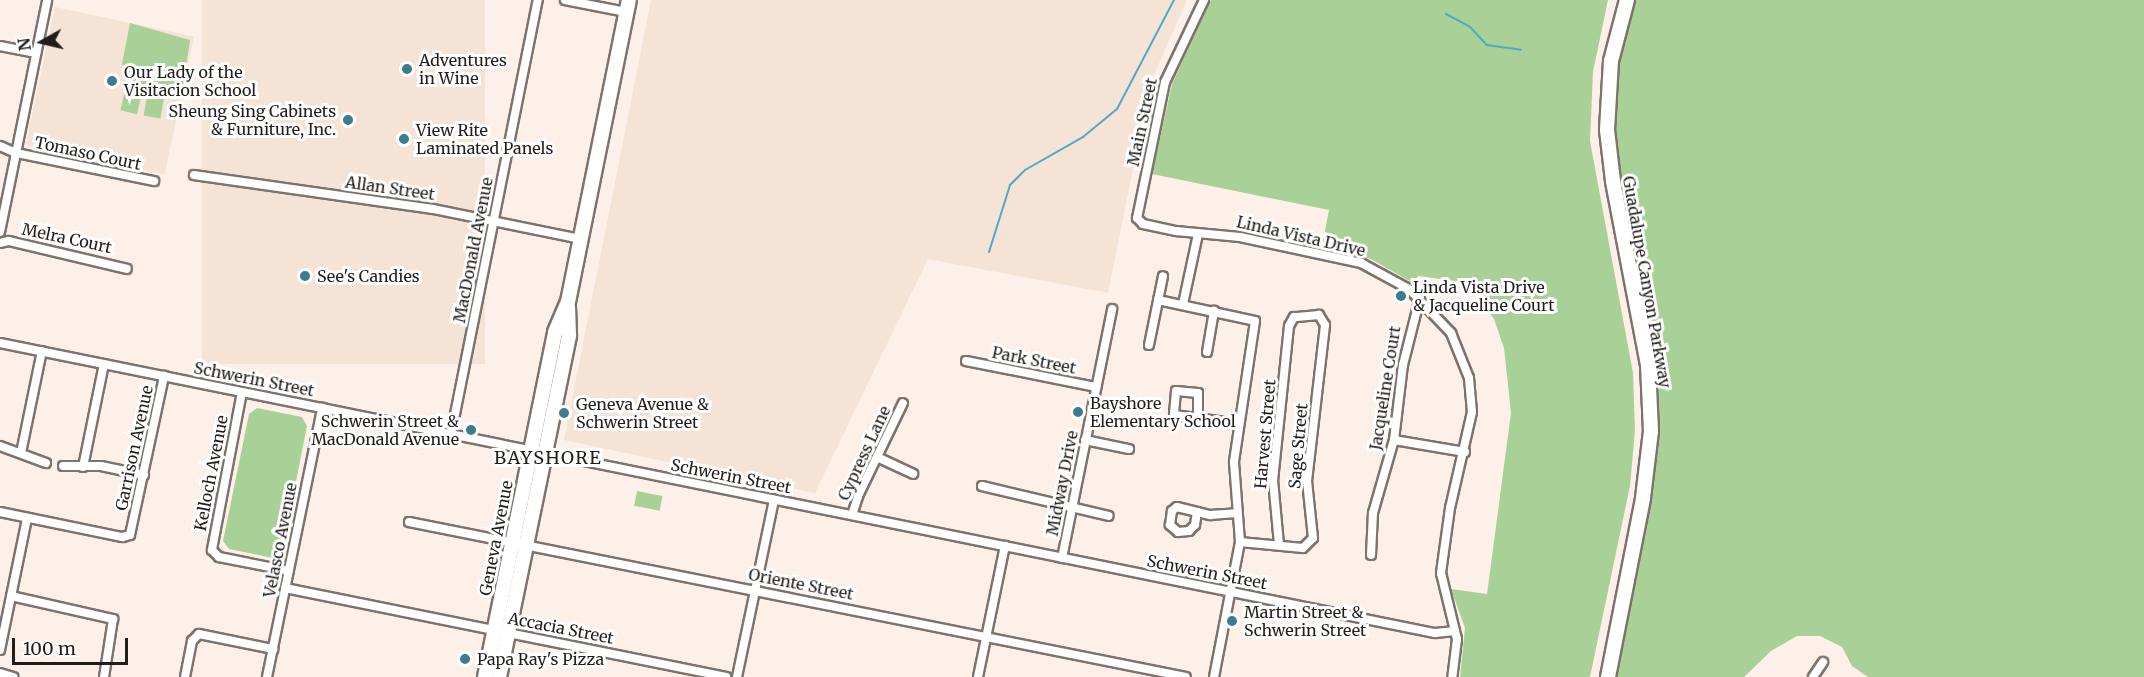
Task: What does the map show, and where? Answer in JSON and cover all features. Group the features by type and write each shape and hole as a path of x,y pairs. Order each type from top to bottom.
{"main road":[{"name":"Guadalupe Canyon Parkway","path":"1608,677 1643,498 1651,431 1648,364 1608,147 1609,78 1627,0"},
{"name":"Geneva Avenue","path":"500,677 569,335 568,302 628,6"},
{"name":"Geneva Avenue","path":"484,677 555,332 568,302"}],"street":[{"path":"0,232 47,0"},
{"name":"MacDonald Avenue","path":"451,434 538,0"},
{"path":"565,0 628,6"},
{"name":"Main Street","path":"1138,221 1165,82 1204,0"},
{"path":"0,46 36,53"},
{"name":"Tomaso Court","path":"0,146 16,153 154,182"},
{"name":"Allan Street","path":"194,175 494,222 580,239"},
{"name":"Linda Vista Drive","path":"1138,221 1198,234 1240,237 1347,259 1387,275 1419,298 1451,333 1465,362 1472,412 1465,452 1450,508 1441,573 1455,631 1452,677"},
{"path":"1183,304 1198,234"},
{"name":"Melra Court","path":"0,243 9,241 127,269"},
{"path":"1149,345 1163,276"},
{"name":"Jacqueline Court","path":"1371,555 1373,513 1394,440 1402,365 1419,298"},
{"path":"1158,300 1255,321 1233,472 1239,542 1214,677"},
{"name":"Midway Drive","path":"1062,558 1112,309"},
{"path":"1207,352 1214,311"},
{"name":"Sage Street","path":"1239,542 1303,548 1313,538 1307,481 1326,325 1318,315 1303,315 1294,317 1289,326"},
{"name":"Harvest Street","path":"1279,545 1273,480 1289,326"},
{"name":"Schwerin Street","path":"0,343 1435,633 1455,631"},
{"path":"21,453 42,351"},
{"name":"Park Street","path":"966,361 1096,387"},
{"path":"83,467 104,364"},
{"name":"Garrison Avenue","path":"0,512 126,537 132,532 164,376"},
{"name":"Kelloch Avenue","path":"242,392 212,550 219,557 289,571"},
{"name":"Cypress Lane","path":"852,515 903,403"},
{"name":"Velasco Avenue","path":"267,677 322,408"},
{"path":"1198,418 1239,423"},
{"path":"1085,440 1129,449"},
{"path":"1394,440 1465,452"},
{"path":"0,447 46,462"},
{"path":"877,457 914,474"},
{"path":"63,466 144,475"},
{"path":"982,486 1109,516"},
{"path":"737,677 774,500"},
{"path":"1197,512 1237,513"},
{"path":"0,650 27,518"},
{"name":"Oriente Street","path":"409,522 1186,677"},
{"path":"978,677 1005,546"},
{"name":"Accacia Street","path":"285,588 726,677"},
{"path":"11,596 113,619 104,677"},
{"path":"185,677 192,640 199,634 273,649"},
{"path":"1813,677 1823,662"},
{"path":"0,673 13,677"}],"shaded area":[{"path":"202,0 485,0 485,364 202,364"},
{"path":"651,0 1187,0 1150,84 1108,293 928,259 815,493 564,440"},
{"name":"Our Lady of the Visitacion School","path":"55,7 194,37 165,174 26,145"}],"green space":[{"path":"1211,0 1608,0 1593,72 1590,141 1633,373 1635,430 1630,486 1590,677 1460,677 1465,628 1451,589 1487,594 1511,413 1504,348 1494,319 1473,289 1463,282 1418,276 1413,283 1371,259 1322,246 1329,210 1152,174 1172,84"},
{"path":"1627,0 2144,0 2144,677 1868,677 1852,666 1842,647 1820,636 1797,636 1771,651 1744,677 1608,677 1651,431 1607,130"},
{"path":"130,23 190,40 182,95 137,86 122,64"},
{"path":"126,86 143,90 137,114 120,110"},
{"path":"148,91 165,94 160,119 144,116"},
{"path":"257,408 302,417 307,426 282,552 273,558 229,549 223,541 249,414"},
{"path":"637,491 663,496 660,511 634,506"}],"waterway":[{"path":"989,252 1010,185 1025,170 1083,137 1117,109 1174,0"},
{"path":"1446,14 1470,27 1487,45 1521,50"}],"place":[{"name":"Adventures in Wine","path":"407,69"},
{"name":"Our Lady of the Visitacion School","path":"112,81"},
{"name":"Sheung Sing Cabinets & Furniture, Inc.","path":"348,120"},
{"name":"View Rite Laminated Panels","path":"404,139"},
{"name":"See's Candies","path":"305,276"},
{"name":"Linda Vista Drive & Jacqueline Court","path":"1401,296"},
{"name":"Bayshore Elementary School","path":"1078,412"},
{"name":"Geneva Avenue & Schwerin Street","path":"564,413"},
{"name":"Schwerin Street & MacDonald Avenue","path":"471,430"},
{"name":"Martin Street & Schwerin Street","path":"1232,621"},
{"name":"Papa Ray's Pizza","path":"465,659"}],"district":[{"name":"BAYSHORE","path":"548,458"}]}
